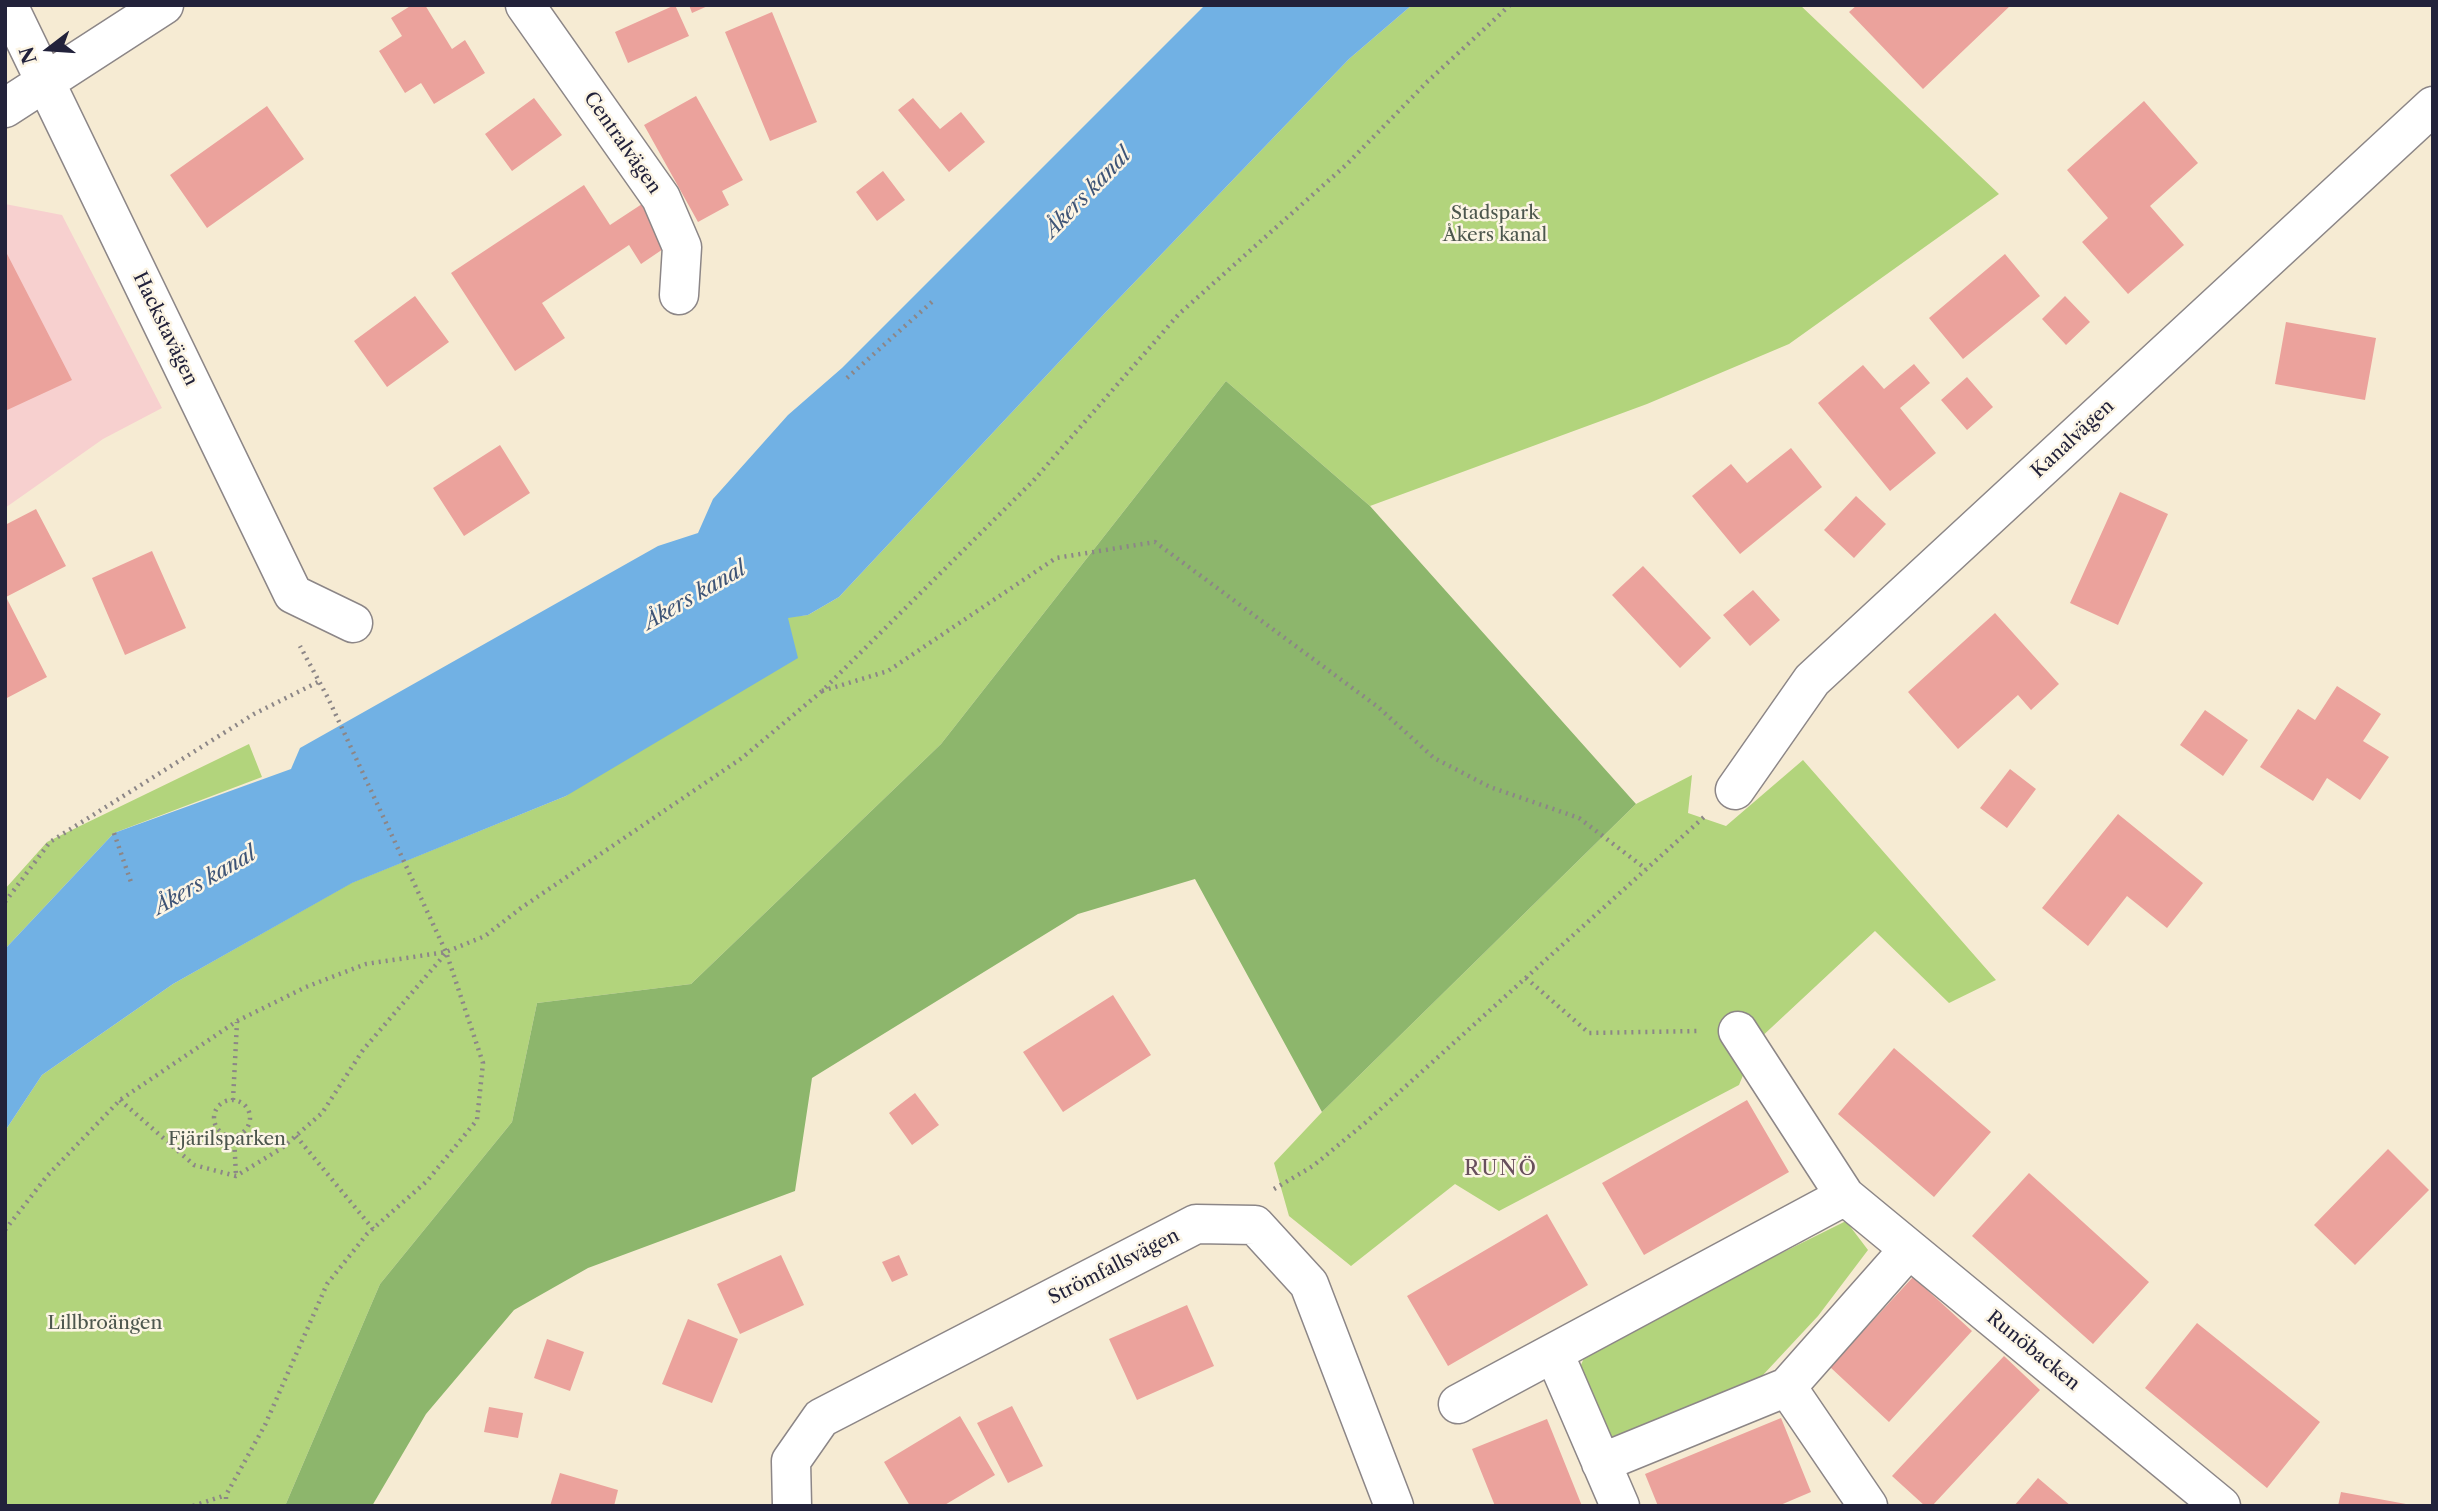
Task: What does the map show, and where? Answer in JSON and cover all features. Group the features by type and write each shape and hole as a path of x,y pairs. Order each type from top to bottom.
{"street":[{"name":"Hackstavägen","path":"8,5 293,594 353,623"},
{"path":"5,108 164,5"},
{"name":"Centralvägen","path":"526,5 661,198 682,247 679,295"},
{"name":"Kanalvägen","path":"1735,790 1812,680 2433,106"},
{"name":"Runöbacken","path":"1738,1031 1845,1196 2221,1506"},
{"path":"1458,1404 1845,1196"},
{"name":"Strömfallsvägen","path":"792,1506 791,1461 821,1418 1196,1224 1255,1225 1309,1284 1394,1506"},
{"path":"1601,1463 1787,1387 1909,1249"},
{"path":"1554,1353 1620,1506"},
{"path":"1787,1387 1868,1506"}],"path":[{"path":"5,1230 47,1176 120,1100 237,1021 306,987 366,964 446,952 485,936 521,908 742,758 822,691 1033,481 1179,314 1346,165 1427,82 1510,5"},
{"path":"847,378 934,300"},
{"path":"822,691 888,671 1056,558 1155,542 1378,707 1434,758 1490,787 1579,818 1646,869"},
{"path":"5,902 50,842 254,714 318,682"},
{"path":"226,1506 226,1495 265,1425 327,1284 373,1229 427,1181 477,1120 483,1063 446,952 328,698"},
{"path":"1269,1192 1313,1166 1365,1123 1735,790"},
{"path":"114,833 132,885"},
{"path":"120,1100 194,1165 236,1177 282,1148 322,1113 363,1050 446,952"},
{"path":"1526,978 1589,1033 1738,1031"},
{"path":"233,1100 237,1021"},
{"path":"233,1100 245,1105 250,1121 244,1132 234,1136 222,1133 214,1120 214,1114 221,1103 233,1100"},
{"path":"234,1136 236,1177"},
{"path":"296,1136 373,1229"},
{"path":"193,1506 226,1495"}],"shaded area":[{"path":"5,204 62,215 162,408 103,439 5,508"}],"green space":[{"name":"Stadspark Åkers kanal","path":"1412,5 1800,5 1999,194 1789,344 1647,404 1370,506 1226,381 941,744 691,984 537,1003 512,1122 380,1284 285,1506 5,1506 5,1131 42,1075 173,984 351,883 566,796 788,617 808,615 839,597 1104,314 1349,59"},
{"path":"1226,381 1370,506 1636,804 1322,1112 1195,879 1078,914 812,1078 795,1191 588,1268 514,1310 426,1414 372,1506 285,1506 380,1284 512,1122 537,1003 691,984 941,744"},
{"path":"249,744 262,777 114,833 5,949 5,889 47,842"},
{"path":"1803,760 1996,980 1949,1003 1875,931 1757,1041 1739,1085 1499,1211 1455,1184 1351,1266 1289,1216 1274,1163 1322,1112 1636,804 1692,775 1688,813 1726,826"},
{"path":"1846,1221 1868,1250 1818,1316 1749,1390 1606,1442 1577,1374 1584,1358 1701,1293"}],"water":[{"name":"Åkers kanal","path":"1205,5 1412,5 1349,59 1104,314 839,597 808,615 788,618 798,658 566,796 352,883 173,984 42,1075 5,1131 5,949 114,833 291,769 300,748 658,546 698,533 713,499 788,415 842,368"}],"building":[{"path":"412,5 425,5 452,49 465,40 485,73 434,104 421,83 405,93 379,51 402,36 391,18"},
{"path":"675,5 689,36 628,63 615,32"},
{"path":"689,5 710,5 692,13"},
{"path":"1857,5 2011,5 1923,89 1849,12"},
{"path":"772,12 817,122 770,141 725,32"},
{"path":"696,96 743,180 722,191 729,205 698,222 644,125"},
{"path":"534,98 562,135 512,171 485,134"},
{"path":"913,98 940,129 961,112 985,142 949,172 898,110"},
{"path":"2144,101 2198,163 2150,206 2184,245 2128,294 2082,242 2108,218 2067,170"},
{"path":"267,106 304,159 207,228 170,175"},
{"path":"883,171 905,200 877,221 856,192"},
{"path":"584,185 610,225 642,204 669,245 641,264 629,245 542,303 565,338 515,371 451,273"},
{"path":"5,250 72,380 5,411"},
{"path":"2005,254 2040,296 1963,359 1929,318"},
{"path":"415,296 449,342 387,387 354,341"},
{"path":"2065,296 2090,322 2066,345 2042,319"},
{"path":"2286,322 2376,338 2365,400 2275,384"},
{"path":"1914,364 1930,383 1900,408 1936,453 1890,491 1818,403 1863,365 1884,389"},
{"path":"1967,377 1993,407 1967,430 1941,400"},
{"path":"500,445 530,493 464,536 433,488"},
{"path":"1791,448 1822,487 1740,554 1692,496 1731,464 1747,483"},
{"path":"2120,492 2168,514 2118,625 2070,603"},
{"path":"1856,496 1886,524 1854,558 1824,530"},
{"path":"36,509 66,566 6,597 47,677 5,699 5,525"},
{"path":"152,551 186,628 125,655 92,578"},
{"path":"1643,566 1711,638 1680,668 1612,595"},
{"path":"1753,590 1780,620 1750,646 1723,615"},
{"path":"1995,613 2059,684 2031,710 2018,695 1958,749 1908,692"},
{"path":"2337,686 2381,714 2363,741 2389,757 2360,800 2327,778 2313,801 2260,767 2298,709 2315,720"},
{"path":"2205,710 2248,740 2223,776 2180,745"},
{"path":"2010,769 2036,789 2007,828 1980,808"},
{"path":"2118,814 2203,883 2167,928 2127,896 2088,946 2042,908"},
{"path":"1113,995 1151,1055 1063,1112 1023,1052"},
{"path":"1894,1048 1991,1132 1934,1197 1838,1114"},
{"path":"915,1093 939,1125 912,1145 889,1113"},
{"path":"1747,1100 1789,1172 1644,1255 1602,1183"},
{"path":"2388,1149 2429,1190 2355,1265 2314,1225"},
{"path":"2029,1173 2149,1282 2093,1344 1972,1236"},
{"path":"1547,1214 1588,1285 1448,1366 1407,1296"},
{"path":"781,1255 804,1305 740,1334 717,1284"},
{"path":"899,1255 908,1275 892,1282 882,1262"},
{"path":"1913,1277 1972,1331 1889,1422 1830,1367"},
{"path":"1187,1305 1214,1366 1137,1400 1109,1339"},
{"path":"688,1319 738,1339 712,1403 662,1384"},
{"path":"2197,1323 2320,1422 2267,1488 2145,1388"},
{"path":"547,1339 584,1352 570,1391 534,1378"},
{"path":"2004,1356 2040,1390 1932,1506 1925,1506 1892,1476"},
{"path":"1012,1406 1043,1466 1008,1483 977,1423"},
{"path":"489,1407 523,1413 518,1438 484,1432"},
{"path":"960,1416 995,1475 943,1506 910,1506 884,1462"},
{"path":"1781,1418 1811,1492 1778,1506 1658,1506 1645,1474"},
{"path":"1547,1419 1582,1506 1495,1506 1472,1449"},
{"path":"560,1473 618,1490 614,1506 550,1506"},
{"path":"2038,1478 2071,1506 2014,1506"},
{"path":"2341,1492 2406,1504 2406,1506 2338,1506"}],"district":[{"name":"RUNÖ","path":"1501,1169"}],"park label":[{"name":"Fjärilsparken","path":"227,1140"},
{"name":"Lillbroängen","path":"105,1324"}]}
